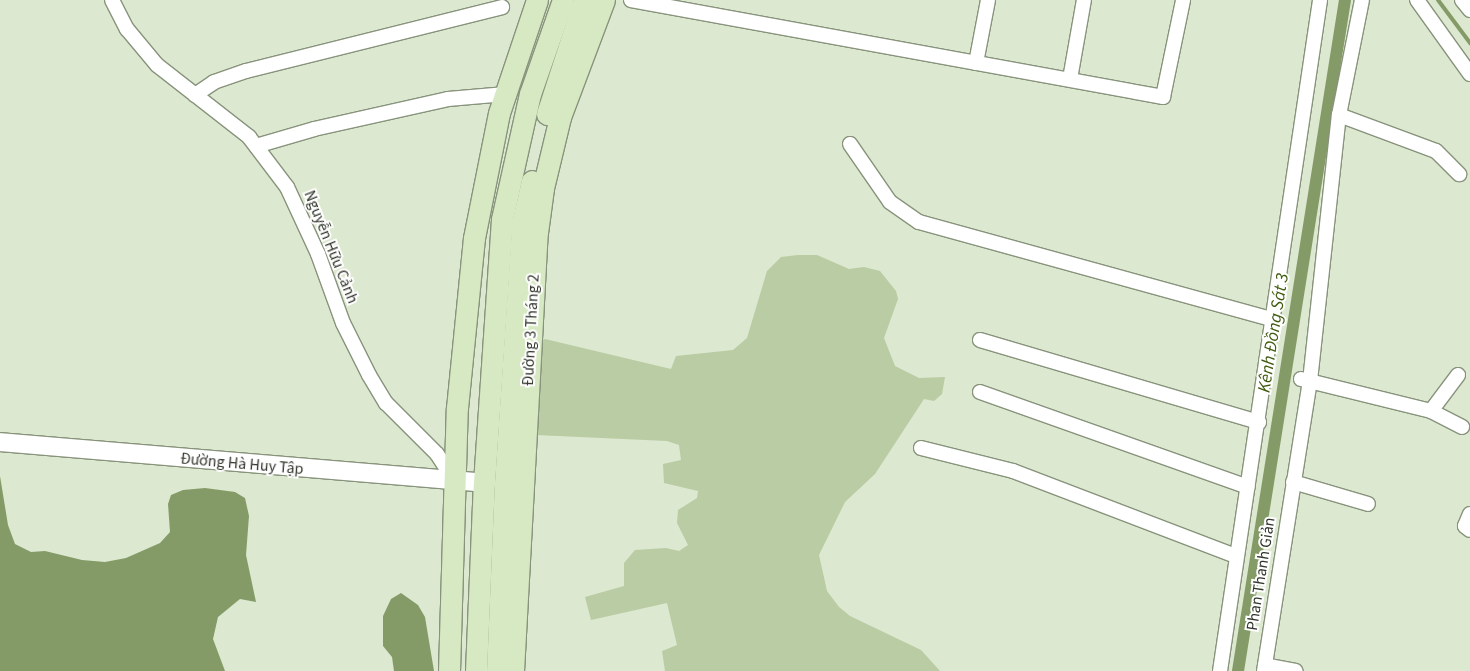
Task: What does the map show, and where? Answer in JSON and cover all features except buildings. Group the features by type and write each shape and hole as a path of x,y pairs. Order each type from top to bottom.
{"main road":[{"path":"448,671 456,483 457,408 474,238 489,153 537,0"},
{"name":"Đường 3 Tháng 2","path":"513,671 504,483 502,219 530,94 563,0"},
{"name":"Đường 3 Tháng 2","path":"497,671 504,483 522,224 549,103 584,0"},
{"name":"Đường 3 Tháng 2","path":"476,671 504,483 543,188 560,116 604,0"}],"street":[{"name":"Nguyễn Hữu Cảnh","path":"112,0 127,29 157,64 195,96 226,117 256,146 287,186 318,254 342,323 369,375 386,403 437,454 456,483"},
{"path":"631,0 1163,97 1183,0"},
{"path":"976,62 988,0"},
{"path":"1070,79 1084,0"},
{"path":"1220,671 1236,556 1259,422 1320,0"},
{"name":"Phan Thanh Giản","path":"1264,668 1294,482 1339,114 1362,0"},
{"path":"1417,0 1470,74"},
{"path":"1462,0 1470,10"},
{"path":"195,96 214,82 246,71 502,7"},
{"path":"256,146 314,129 448,99 506,94"},
{"path":"1339,114 1436,151 1460,174"},
{"path":"850,144 890,202 920,222 1274,320"},
{"path":"980,340 1259,422"},
{"path":"1431,411 1458,375"},
{"path":"1305,380 1431,411 1462,427"},
{"path":"980,392 1248,487"},
{"name":"Đường Hà Huy Tập","path":"0,442 456,483 504,483"},
{"path":"921,448 1012,471 1236,556"},
{"path":"1294,482 1368,504"},
{"path":"1470,514 1466,526 1470,530"},
{"path":"1264,668 1295,671"}],"shaded area":[{"path":"817,255 849,269 864,267 880,271 896,291 898,299 884,338 895,366 919,378 945,377 942,394 934,401 924,399 875,474 845,502 819,555 827,591 839,607 850,616 921,650 940,671 665,671 662,651 677,645 667,603 591,620 585,597 624,586 624,563 635,550 666,548 679,551 688,545 677,523 678,510 697,498 698,491 664,483 663,464 681,460 679,445 667,441 536,435 538,342 545,339 671,369 676,356 733,350 747,338 767,271 781,257"},
{"path":"0,476 8,525 15,544 31,552 45,551 82,560 105,562 126,558 160,543 170,532 168,504 171,495 183,490 205,488 235,492 245,498 249,516 246,555 256,602 240,599 218,617 213,639 225,671 0,671"},
{"path":"401,593 418,605 425,617 434,671 394,671 392,657 383,646 383,616 391,599"}],"waterway":[{"name":"Kênh Đồng Sát 3","path":"1238,671 1345,0"},
{"path":"1438,0 1470,43"}]}
